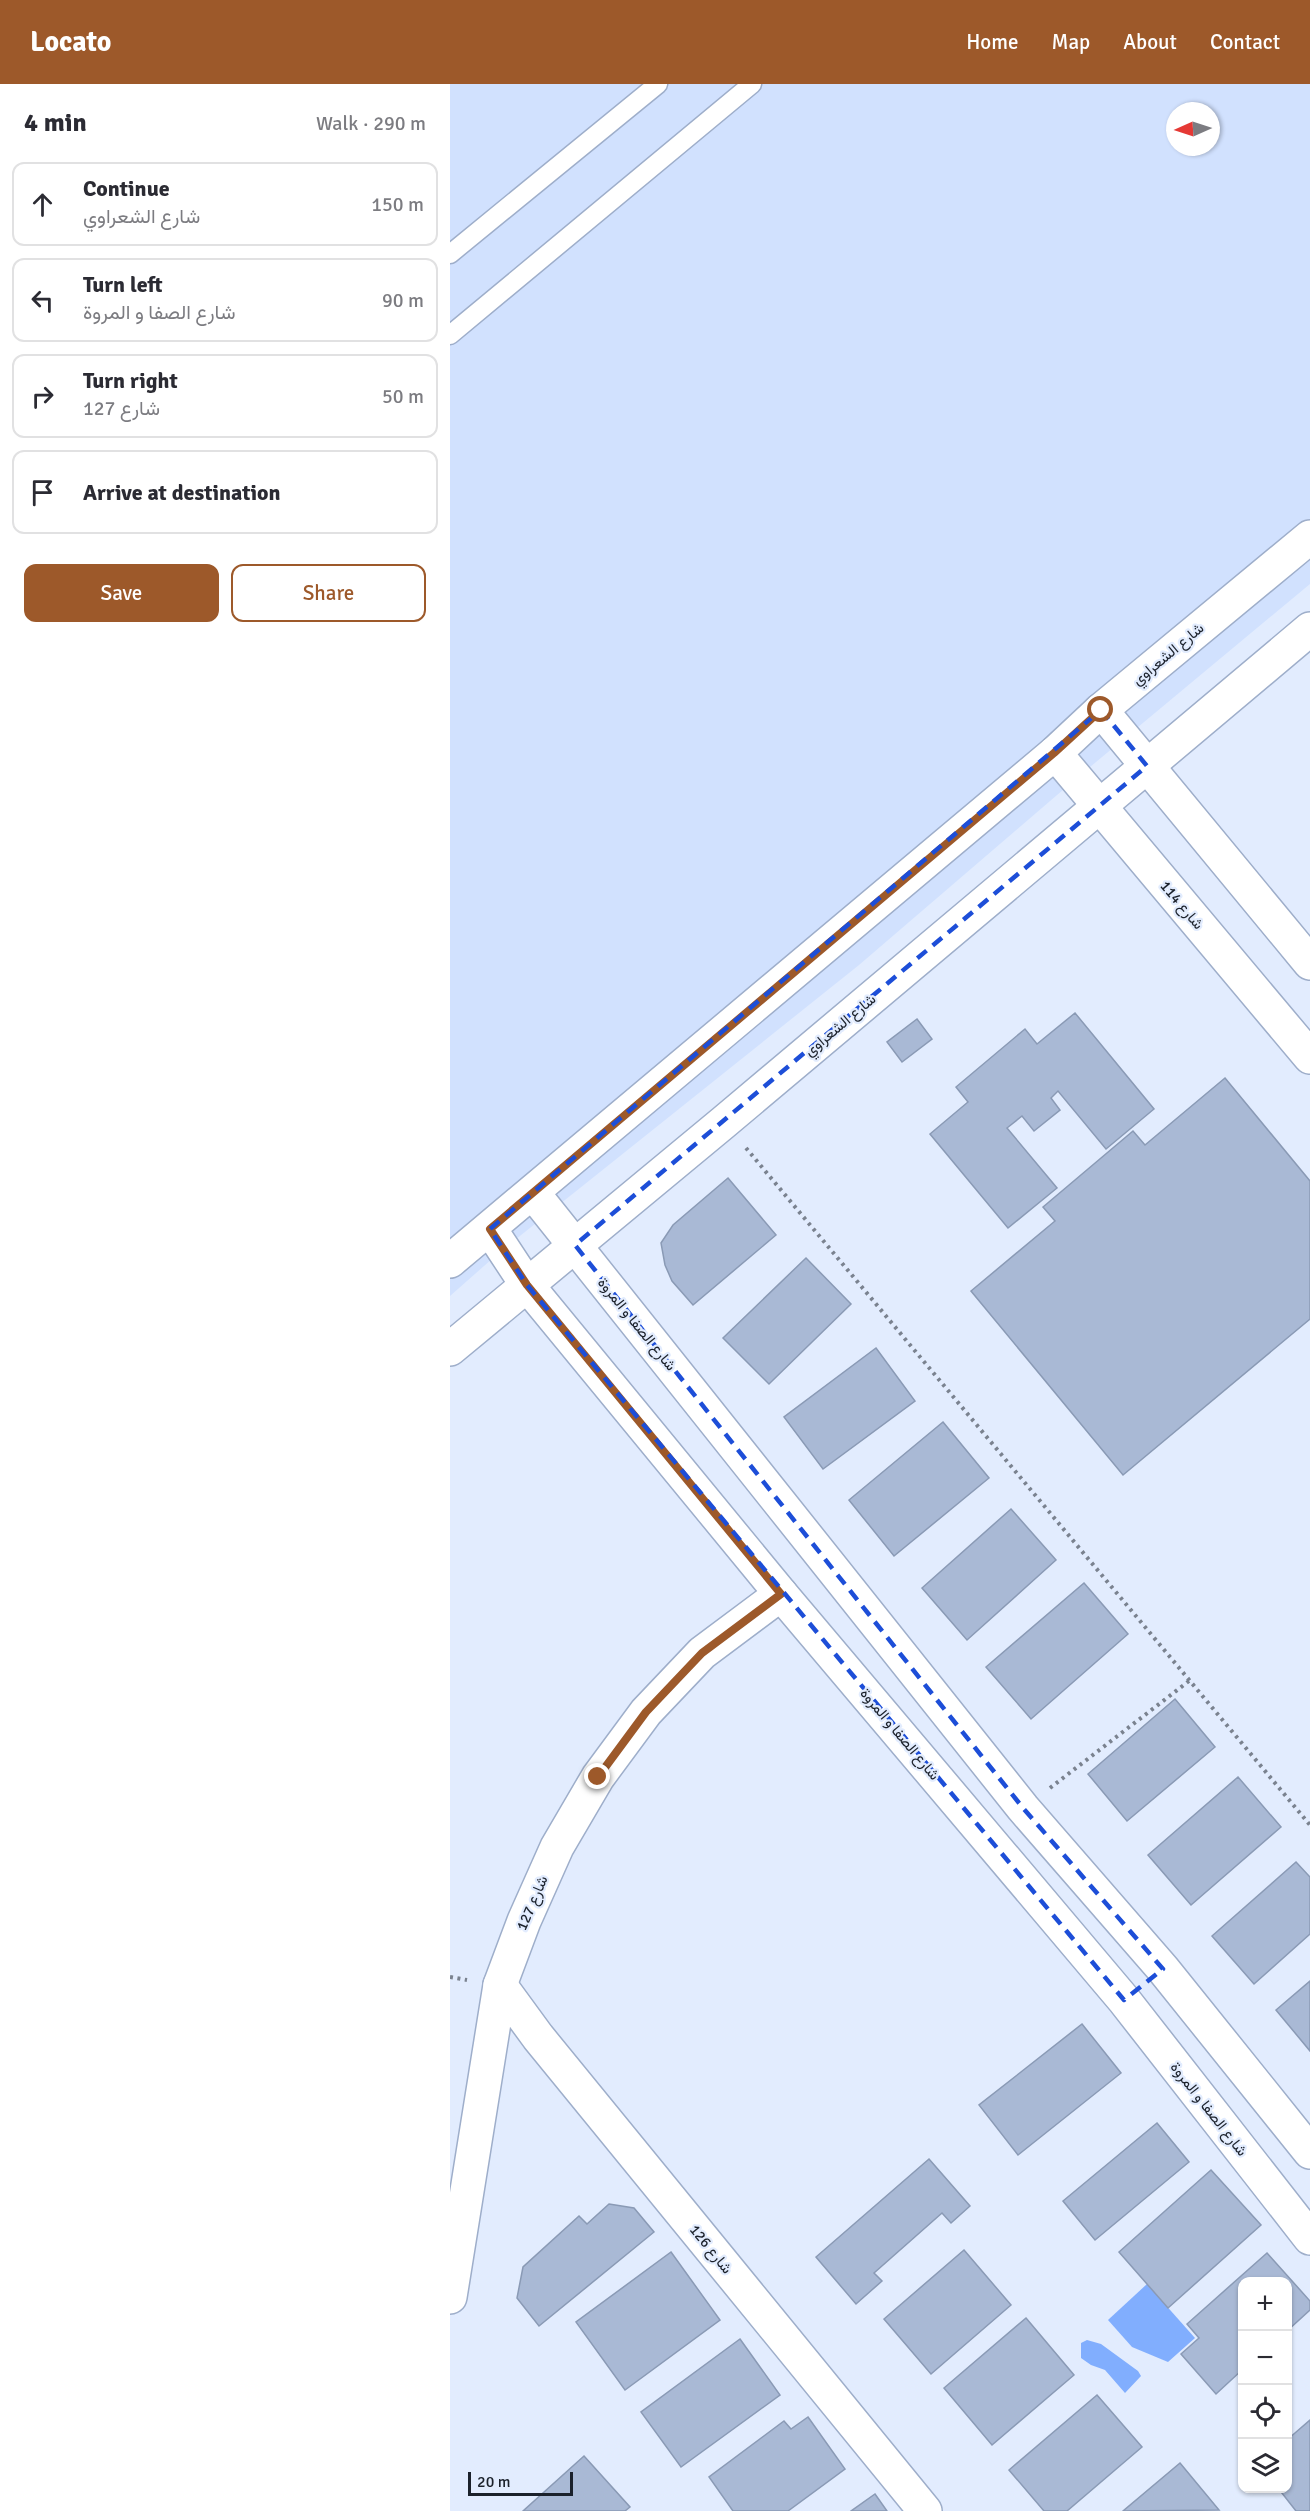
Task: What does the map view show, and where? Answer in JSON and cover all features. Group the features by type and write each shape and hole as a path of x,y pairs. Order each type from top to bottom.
{"street":[{"name":"شارع الشعراوي","path":"450,1261 1054,753 1101,710 1310,537"},
{"name":"شارع الشعراوي","path":"450,1349 724,1122 1310,629"},
{"path":"1101,710 1310,963"},
{"name":"شارع 114","path":"1054,753 1310,1057"},
{"name":"شارع الصفا و المروة","path":"533,1193 1023,1808 1163,1969 1310,2152"},
{"name":"شارع الصفا و المروة","path":"490,1229 527,1285 781,1594 1124,2000 1310,2238"},
{"name":"شارع 127","path":"450,2297 500,1984 524,1921 557,1847 598,1777 646,1712 702,1653 781,1594"},
{"path":"1124,2000 1163,1969"},
{"name":"شارع 126","path":"500,1984 546,2047 925,2511"}],"lane":[{"path":"450,254 658,84"},
{"path":"450,335 752,84"}],"path":[{"path":"724,1122 1310,1825"},
{"path":"1023,1808 1189,1680"}],"highlighted area":[{"path":"1101,710 1147,766 575,1245 1023,1808 1163,1969 1124,2000 527,1285 490,1229"}],"shaded area":[{"path":"450,84 1310,84 1310,584 1078,777 859,965 501,1251 450,1296"}],"water":[{"path":"1147,2284 1195,2338 1168,2362 1132,2347 1108,2320"},
{"path":"1087,2340 1101,2344 1138,2371 1141,2376 1125,2393 1105,2370 1081,2358 1081,2343"}],"building":[{"path":"1075,1013 1154,1109 1106,1149 1058,1091 1051,1098 1060,1110 1034,1131 1022,1116 1007,1128 1057,1188 1008,1228 930,1134 968,1102 956,1087 1025,1029 1037,1044"},
{"path":"917,1019 932,1039 902,1062 887,1042"},
{"path":"1225,1078 1310,1181 1310,1319 1123,1475 971,1291 1055,1221 1043,1207 1133,1131 1145,1145"},
{"path":"728,1178 776,1235 693,1305 672,1281 665,1265 661,1243 673,1225"},
{"path":"806,1258 851,1304 769,1384 723,1338"},
{"path":"876,1348 915,1401 823,1469 784,1417"},
{"path":"943,1422 989,1478 894,1556 849,1500"},
{"path":"1011,1509 1056,1560 967,1640 922,1588"},
{"path":"1084,1583 1128,1634 1031,1719 986,1667"},
{"path":"1175,1699 1215,1747 1127,1821 1088,1774"},
{"path":"1238,1777 1281,1827 1191,1905 1148,1855"},
{"path":"1296,1862 1310,1877 1310,1934 1254,1984 1212,1936"},
{"path":"1310,1981 1310,2051 1276,2010"},
{"path":"1082,2024 1121,2073 1018,2155 979,2105"},
{"path":"1157,2123 1189,2162 1095,2240 1063,2201"},
{"path":"929,2159 970,2206 951,2223 942,2213 874,2273 882,2281 856,2304 816,2257"},
{"path":"1211,2170 1261,2225 1168,2308 1119,2252"},
{"path":"609,2204 634,2208 654,2232 539,2326 517,2298 523,2267 579,2216 587,2224"},
{"path":"964,2250 1011,2305 931,2374 884,2319"},
{"path":"671,2252 720,2320 625,2390 576,2322"},
{"path":"1267,2253 1288,2277 1240,2277"},
{"path":"1238,2279 1238,2374 1216,2394 1181,2354 1199,2338 1187,2324"},
{"path":"1292,2281 1310,2301 1310,2310 1292,2326"},
{"path":"1026,2318 1074,2375 992,2445 944,2388"},
{"path":"740,2339 780,2395 681,2467 641,2412"},
{"path":"1097,2395 1142,2447 1067,2511 1044,2511 1009,2470"},
{"path":"808,2417 845,2469 788,2511 733,2511 709,2477 784,2421 791,2429"},
{"path":"1310,2420 1310,2511 1296,2511 1282,2493 1292,2493 1292,2436"},
{"path":"584,2456 630,2507 625,2511 523,2511"},
{"path":"1180,2463 1219,2510 1123,2511"},
{"path":"875,2494 887,2511 851,2511"}],"route":[{"path":"598,1777 646,1712 702,1653 781,1594 527,1285 490,1229 1054,753 1101,710"}]}
